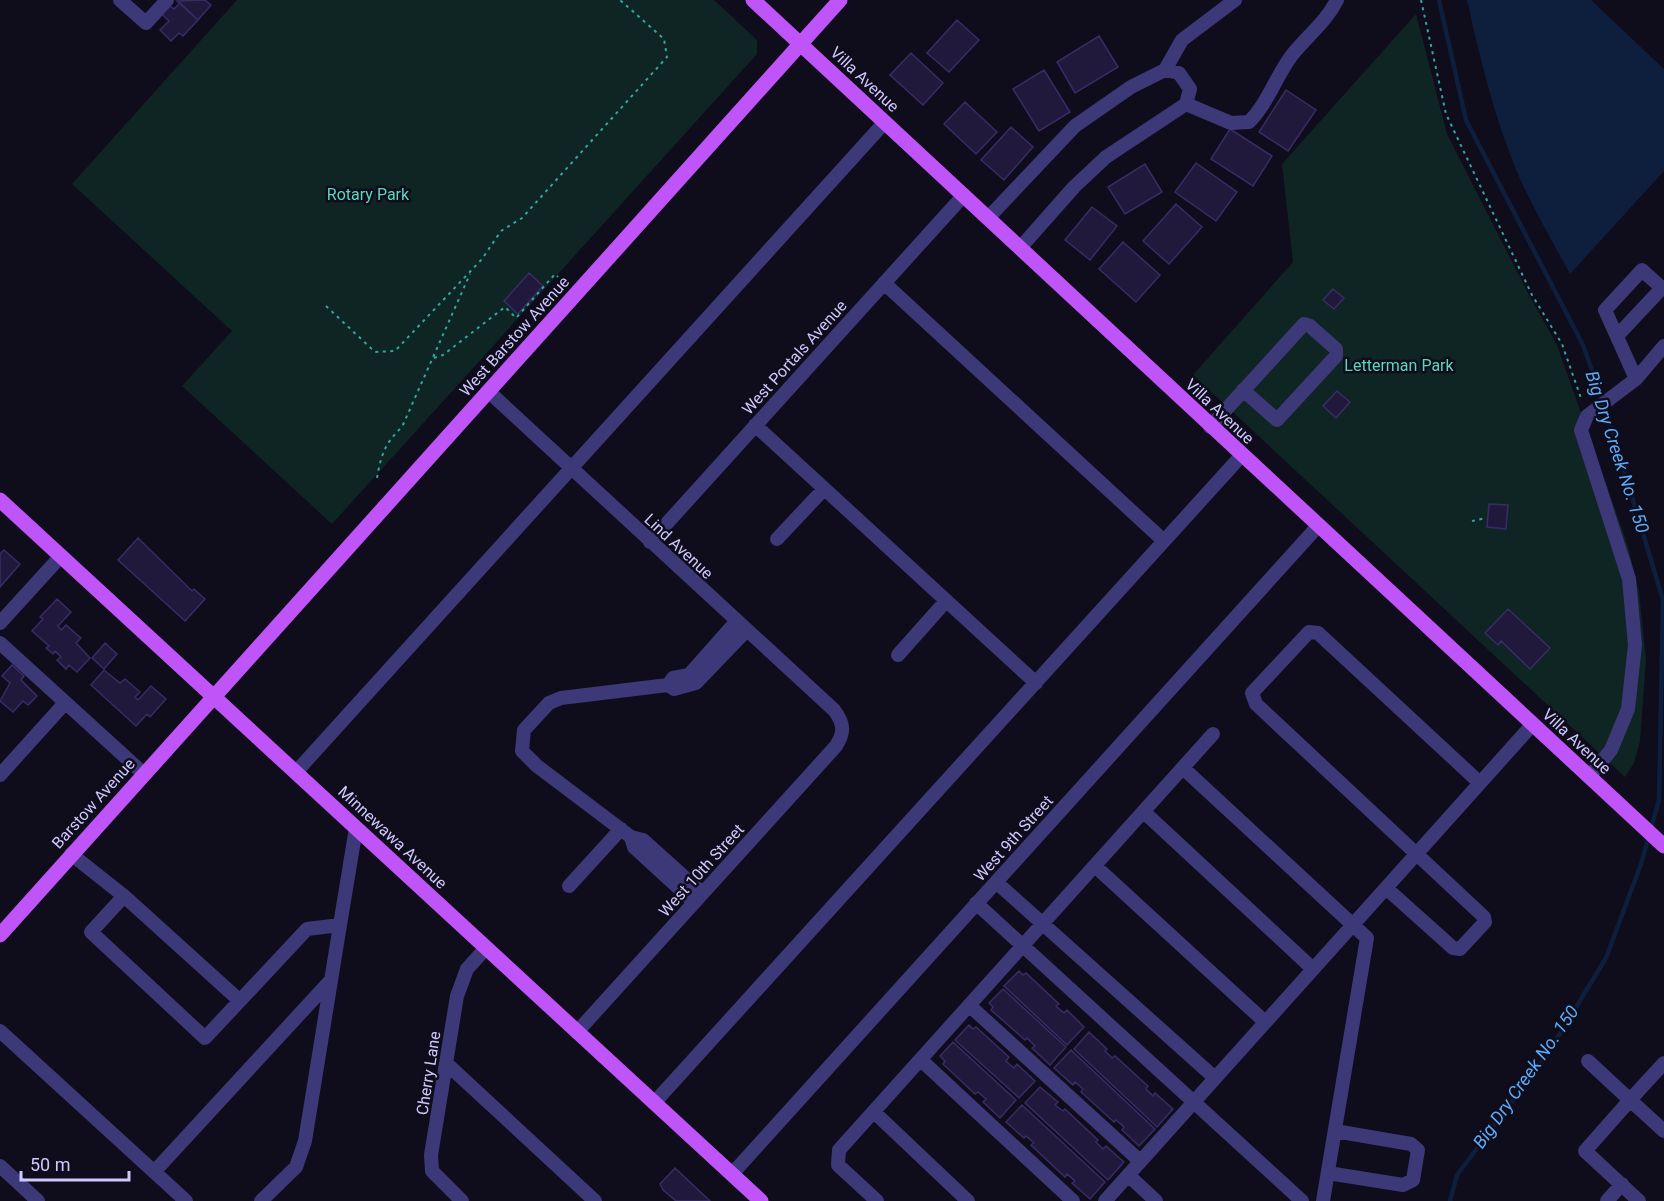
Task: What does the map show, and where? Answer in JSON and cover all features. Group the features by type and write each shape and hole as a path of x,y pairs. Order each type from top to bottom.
{"main road":[{"name":"Villa Avenue","path":"753,0 1210,427 1319,525 1664,846"},
{"name":"West Barstow Avenue","path":"213,695 840,0"},
{"name":"Minnewawa Avenue","path":"0,500 761,1201"},
{"name":"Barstow Avenue","path":"0,935 213,695"}],"street":[{"path":"120,0 146,23 167,0"},
{"path":"988,218 1074,126 1131,87 1165,70 1182,40 1235,0"},
{"path":"1186,104 1231,123 1249,122 1258,114 1292,55 1328,15 1337,0"},
{"path":"1020,248 1074,187 1106,157 1186,104 1190,89 1179,73 1165,70"},
{"path":"296,772 885,122"},
{"name":"West Portals Avenue","path":"650,542 964,195"},
{"path":"1617,336 1662,288 1642,270 1605,310 1636,379"},
{"path":"884,282 1164,541"},
{"path":"1210,427 1243,390 1305,324 1336,349 1336,356 1277,420 1243,390"},
{"path":"1589,777 1611,750 1628,709 1635,645 1629,579 1581,430 1591,412 1636,379 1664,346"},
{"name":"Lind Avenue","path":"488,391 834,710 843,727"},
{"path":"755,425 1036,683"},
{"path":"654,1103 1242,455"},
{"path":"777,539 824,489"},
{"name":"West 9th Street","path":"732,1174 1319,525"},
{"path":"0,623 61,556"},
{"path":"898,655 946,601"},
{"path":"698,898 634,847 626,833 537,766 522,751 524,730 549,703 561,698 669,685 673,678 689,675 741,626"},
{"path":"1386,888 1453,948 1460,949 1485,922 1484,917 1256,704 1252,693 1309,632 1318,633 1480,783"},
{"path":"0,643 144,774"},
{"path":"0,775 65,703"},
{"path":"1105,1201 1533,724"},
{"name":"West 10th Street","path":"577,1032 836,746 842,737 843,727"},
{"path":"877,1201 838,1165 839,1150 1214,734"},
{"path":"1183,768 1367,938 1323,1201"},
{"path":"1144,812 1313,969"},
{"path":"261,1201 296,1167 305,1141 356,828"},
{"path":"569,886 626,833"},
{"path":"71,854 124,896 239,1000"},
{"path":"1095,866 1265,1022"},
{"path":"996,882 1215,1078"},
{"path":"124,896 91,932 205,1038 290,944 307,929 340,925"},
{"path":"976,903 1302,1201"},
{"name":"Cherry Lane","path":"462,1201 432,1171 431,1155 461,982 467,969 486,948"},
{"path":"154,1173 332,980"},
{"path":"970,1006 1140,1161"},
{"path":"0,1031 186,1201"},
{"path":"921,1060 1073,1201"},
{"path":"1588,1061 1664,1131"},
{"path":"1640,1201 1585,1151 1664,1063"},
{"path":"447,1064 595,1201"},
{"path":"874,1112 968,1201"},
{"path":"1328,1173 1403,1185 1413,1180 1418,1150 1411,1144 1335,1131"},
{"path":"0,1166 38,1201"},
{"path":"1128,1175 1156,1201"},
{"path":"1606,1201 1622,1184"}],"path":[{"path":"326,306 375,352 395,351 472,271 501,231 522,218 667,57 664,39 620,0"},
{"path":"1421,0 1446,114 1532,295 1562,344 1591,412"},
{"path":"377,478 382,451 388,439 402,427 472,271"},
{"path":"434,358 443,355 505,307 516,318 555,274 558,277"},
{"path":"1472,521 1486,518"}],"green space":[{"name":"Rotary Park","path":"237,0 714,0 757,40 757,54 332,524 182,386 232,331 72,184"},
{"name":"Letterman Park","path":"1416,14 1447,134 1557,345 1628,546 1639,592 1646,660 1640,741 1634,763 1625,777 1193,375 1293,262 1282,164"}],"water":[{"path":"1467,0 1591,0 1664,69 1664,171 1570,274 1529,198 1501,130"}],"building":[{"path":"205,0 211,5 198,20 177,1"},
{"path":"180,3 198,20 183,36 179,33 171,41 160,30 169,21 161,13 169,5 174,9"},
{"path":"957,20 979,40 949,72 927,53"},
{"path":"1099,36 1118,67 1075,93 1057,62"},
{"path":"911,53 943,83 923,105 890,75"},
{"path":"1044,70 1070,112 1039,131 1013,89"},
{"path":"1286,90 1316,110 1288,151 1259,132"},
{"path":"965,102 997,132 976,154 944,124"},
{"path":"1011,127 1033,147 1004,180 981,160"},
{"path":"1230,129 1272,156 1253,186 1211,159"},
{"path":"1196,163 1237,192 1216,221 1175,192"},
{"path":"1145,164 1162,192 1125,214 1108,187"},
{"path":"1176,204 1202,227 1169,264 1143,241"},
{"path":"1092,207 1117,226 1090,260 1065,240"},
{"path":"1123,242 1160,275 1136,302 1099,269"},
{"path":"529,273 543,286 518,314 504,301"},
{"path":"1333,289 1344,298 1334,309 1323,300"},
{"path":"1337,391 1350,402 1336,418 1323,406"},
{"path":"1489,504 1508,505 1506,529 1487,527"},
{"path":"138,538 192,591 194,589 205,599 185,621 118,560"},
{"path":"4,550 20,564 0,587 0,554"},
{"path":"57,599 71,612 58,626 61,630 66,625 81,638 76,643 90,658 77,672 69,665 66,669 57,660 61,657 55,651 53,654 46,648 49,646 32,631 43,619 40,617"},
{"path":"1508,609 1550,648 1530,669 1501,641 1498,645 1485,633"},
{"path":"105,643 117,654 104,669 92,658"},
{"path":"12,665 24,676 21,680 37,696 28,705 23,701 13,712 0,701 10,683 2,676"},
{"path":"104,670 120,683 125,679 140,692 135,697 138,700 151,686 166,699 150,717 147,714 136,726 91,685"},
{"path":"1019,971 1023,975 1026,973 1059,1004 1056,1006 1064,1013 1067,1010 1084,1027 1067,1045 1004,986"},
{"path":"1003,989 1066,1047 1050,1065 1032,1048 1035,1046 1027,1038 1025,1040 991,1010 993,1007 989,1003"},
{"path":"969,1025 973,1029 976,1027 1009,1057 1006,1061 1014,1068 1017,1064 1035,1081 1019,1098 955,1040"},
{"path":"1089,1032 1107,1049 1105,1051 1112,1058 1115,1056 1148,1086 1146,1089 1153,1096 1155,1093 1173,1109 1157,1127 1074,1049"},
{"path":"953,1042 1016,1100 1000,1118 983,1102 986,1099 978,1092 975,1094 943,1064 945,1061 940,1056"},
{"path":"1071,1050 1155,1129 1139,1146 1122,1130 1124,1127 1116,1120 1114,1122 1081,1092 1083,1089 1075,1082 1073,1085 1054,1068"},
{"path":"1040,1087 1058,1102 1055,1105 1063,1111 1065,1109 1098,1140 1096,1142 1103,1149 1106,1146 1124,1162 1108,1180 1025,1103"},
{"path":"1022,1105 1105,1182 1090,1199 1072,1183 1075,1181 1067,1174 1065,1177 1031,1145 1034,1143 1026,1136 1024,1138 1006,1122"},
{"path":"675,1168 710,1201 676,1201 663,1190 660,1184"}],"waterway":[{"name":"Big Dry Creek No. 150","path":"1439,0 1466,120 1583,345 1606,410 1663,600 1659,800 1641,864 1606,958 1545,1058 1457,1175 1450,1201"}]}
